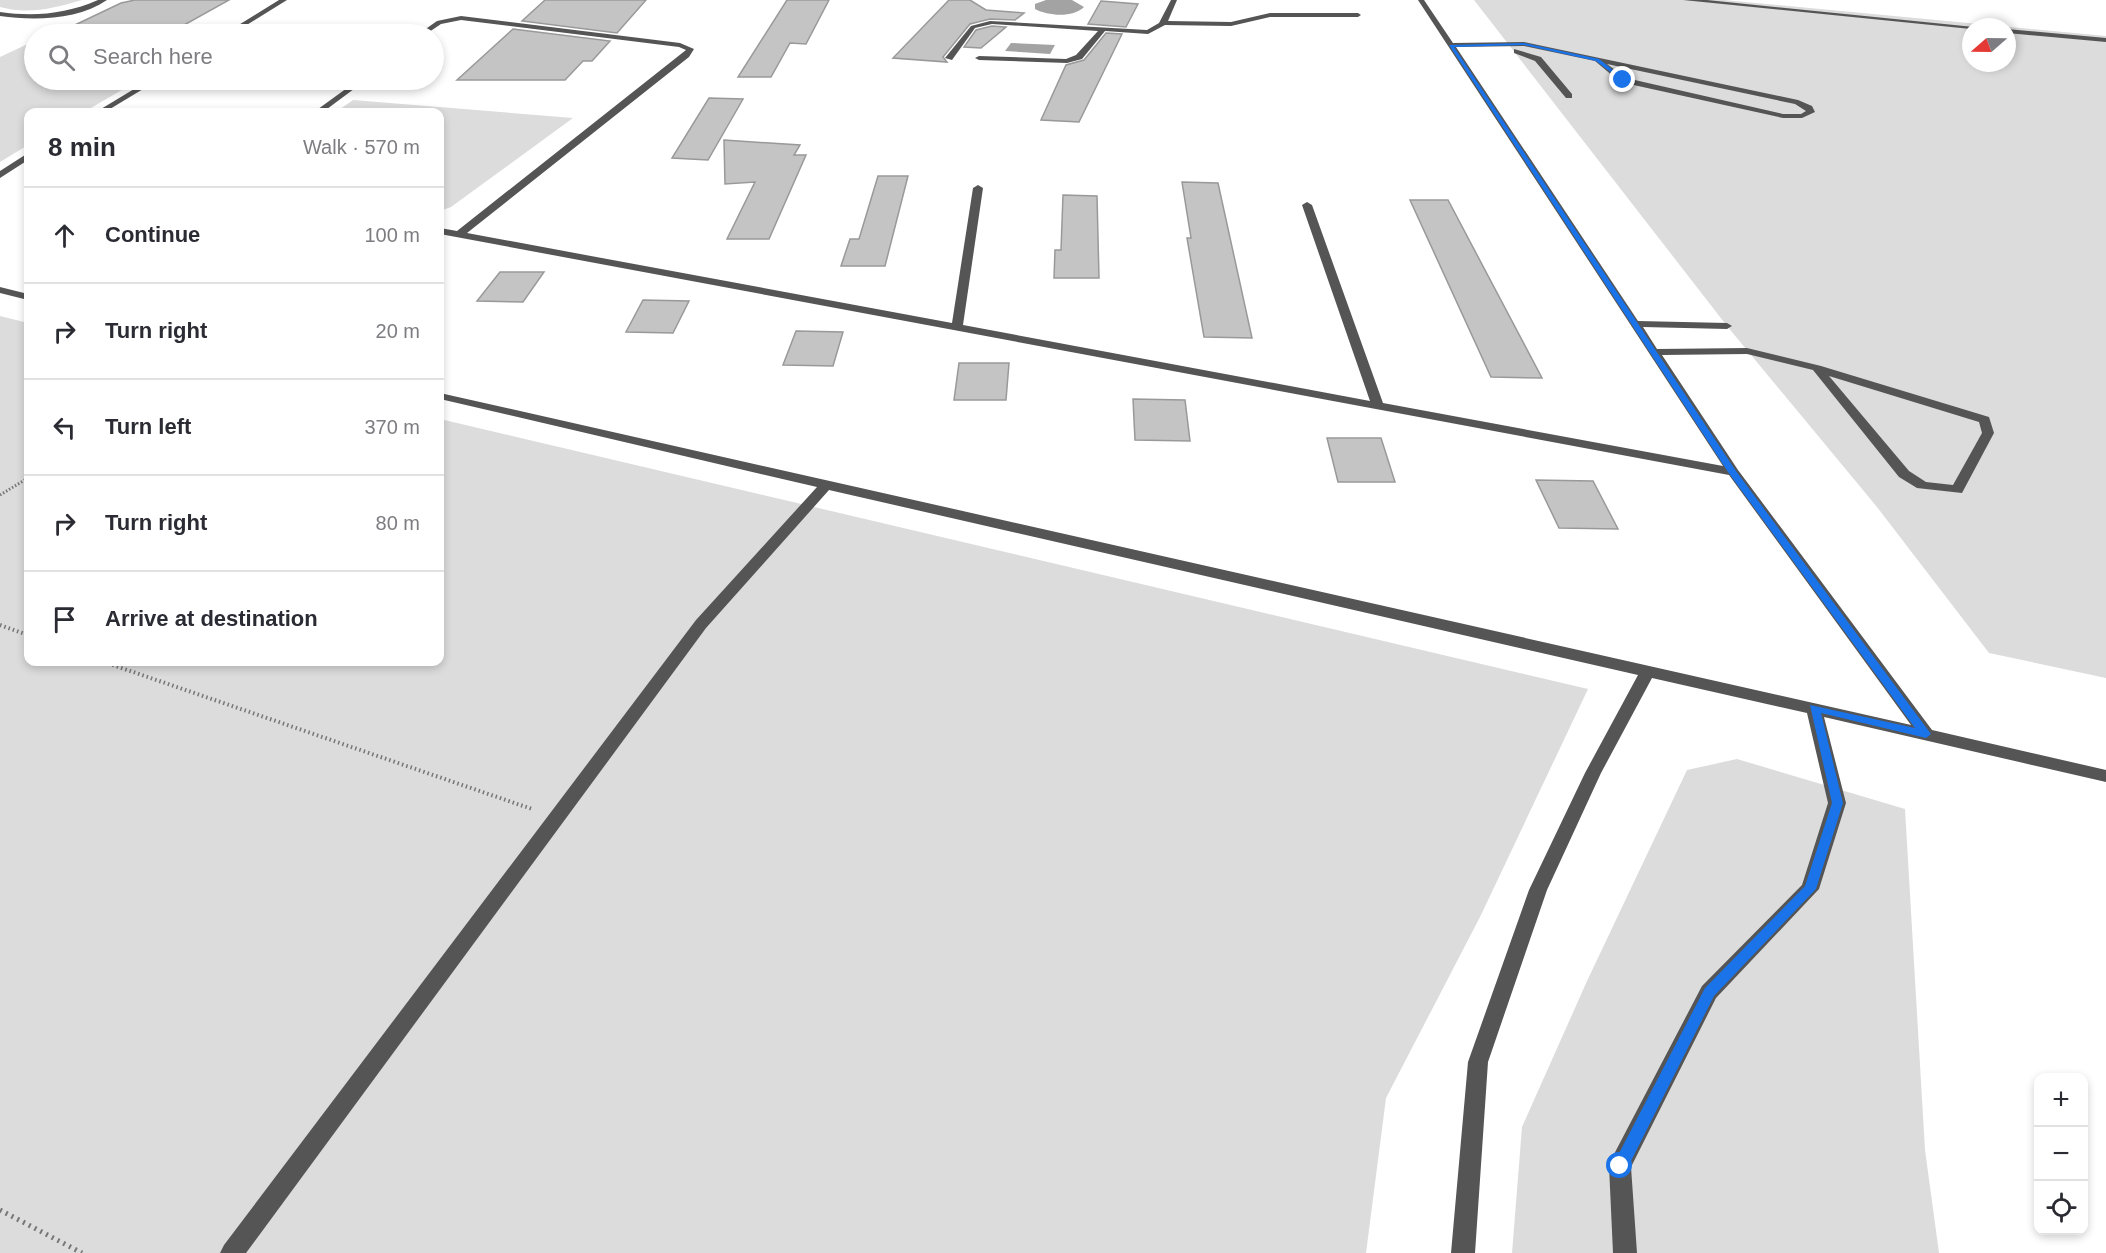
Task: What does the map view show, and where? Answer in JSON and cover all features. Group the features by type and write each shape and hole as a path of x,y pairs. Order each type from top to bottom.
{"street":[{"path":"0,14 54,16 81,11 104,0"},
{"path":"244,24 284,0"},
{"path":"949,58 973,27 984,24 1104,28 1148,32 1157,30 1164,23 1174,0"},
{"path":"1421,0 1733,472 1926,734"},
{"path":"1686,0 1878,21 1962,26"},
{"path":"1164,23 1231,24 1270,15 1358,15"},
{"path":"436,24 461,18 680,45 690,49 686,55 458,235"},
{"path":"979,58 1067,61 1079,57 1104,28"},
{"path":"2016,32 2106,40"},
{"path":"1451,45 1524,44 1798,102 1809,108 1811,112 1802,116 1783,116 1623,80 1598,60"},
{"path":"1451,45 1532,54 1569,96"},
{"path":"107,108 137,90"},
{"path":"324,108 348,90"},
{"path":"0,175 24,160"},
{"path":"957,328 978,188"},
{"path":"1307,205 1378,406"},
{"path":"444,232 1733,472"},
{"path":"0,290 24,296"},
{"path":"1635,324 1727,326"},
{"path":"1653,352 1747,351 1817,369 1985,420 1988,433 1958,490 1922,485 1904,474 1817,369"},
{"path":"444,397 825,486 1648,670 2106,776"},
{"path":"232,1253 701,624 825,486"},
{"path":"1463,1253 1478,1062 1538,890 1593,773 1648,670"},
{"path":"1625,1253 1620,1166 1709,992 1810,889 1838,803 1814,708"}],"path":[{"path":"0,495 24,480"},
{"path":"0,625 24,634"},
{"path":"117,666 557,818"},
{"path":"0,1210 82,1253"}],"shaded area":[{"path":"0,0 82,0 52,8 21,10 0,7"},
{"path":"1046,0 1072,0 1084,7 1074,13 1060,15 1035,9 1035,4"},
{"path":"1474,0 1724,0 1962,22 1962,72 2016,72 2016,28 2106,36 2106,678 1989,653 1877,507 1727,326"},
{"path":"1011,43 1055,45 1050,54 1005,51"},
{"path":"24,46 24,90 122,90 91,108 24,108 24,147 0,162 0,57"},
{"path":"353,100 573,118 451,207 444,210 444,108 342,108"},
{"path":"0,316 24,322 24,666 444,666 444,420 1588,689 1480,917 1386,1098 1366,1253 0,1253"},
{"path":"1737,759 1905,809 1925,1150 1939,1253 1512,1253 1522,1127 1587,981 1687,770"}],"building":[{"path":"135,0 229,0 186,24 77,24 121,3"},
{"path":"545,0 646,0 617,33 522,21"},
{"path":"787,0 829,0 806,44 790,43 771,77 738,77"},
{"path":"949,0 970,0 986,10 1024,13 1015,20 990,19 970,24 943,57 947,62 893,58"},
{"path":"1101,1 1138,4 1126,27 1088,24"},
{"path":"992,26 1006,27 981,48 964,47 976,30"},
{"path":"513,29 610,41 592,61 583,61 565,80 457,80"},
{"path":"1106,33 1122,34 1079,122 1041,120 1066,65 1084,60"},
{"path":"709,98 743,99 708,160 672,158"},
{"path":"724,140 800,145 794,155 806,155 769,239 727,239 755,182 725,184"},
{"path":"878,176 908,176 885,266 841,266 850,239 859,239"},
{"path":"1182,182 1218,183 1252,338 1204,337 1187,238 1191,238"},
{"path":"1063,195 1097,196 1099,278 1054,278 1055,250 1061,250"},
{"path":"1410,200 1448,200 1542,378 1491,377"},
{"path":"500,272 544,272 523,302 477,301"},
{"path":"643,300 689,301 673,333 626,332"},
{"path":"796,331 843,332 833,366 783,365"},
{"path":"959,363 1009,363 1006,400 954,400"},
{"path":"1133,399 1185,400 1190,441 1135,440"},
{"path":"1327,438 1381,438 1395,482 1338,482"},
{"path":"1536,480 1593,481 1618,529 1559,528"}],"route":[{"path":"1620,1166 1709,992 1810,889 1838,803 1814,708 1926,734 1733,472 1451,45 1524,44 1598,60 1623,80"}]}
